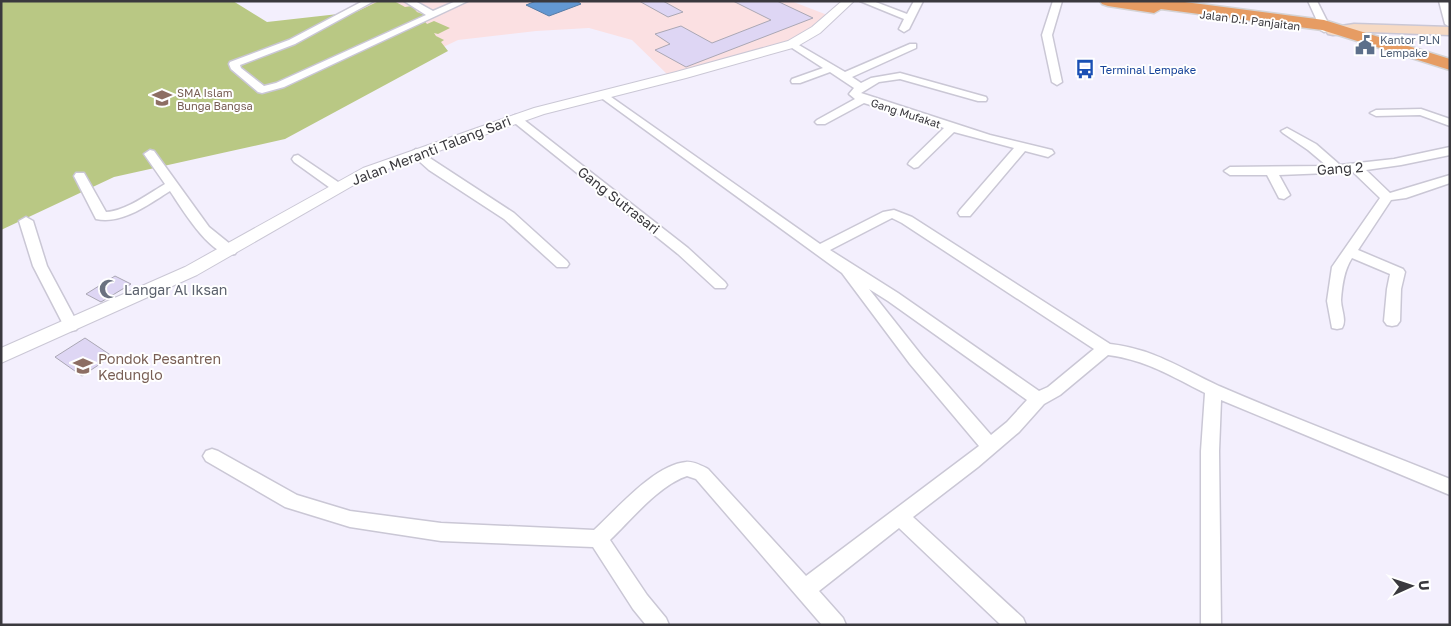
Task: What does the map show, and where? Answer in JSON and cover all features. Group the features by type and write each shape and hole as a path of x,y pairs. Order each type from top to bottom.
{"highway":[{"name":"Jalan D.I. Panjaitan","path":"1108,1 1330,29"},
{"path":"1147,2 1330,29 1379,42 1450,65"},
{"path":"1392,30 1390,32 1392,37 1409,52"}],"main road":[{"path":"1330,29 1450,31"}],"street":[{"path":"370,1 292,42 234,64 236,69 262,90 290,81 464,1"},
{"path":"408,1 433,15"},
{"name":"Jalan Meranti Talang Sari","path":"1,356 168,282 230,251 337,187 368,171 515,118 792,44 816,30 849,1"},
{"path":"864,1 909,18"},
{"path":"904,29 919,1"},
{"path":"1057,82 1048,35 1058,1"},
{"path":"1312,1 1330,29"},
{"path":"1443,1 1450,24"},
{"name":"Gang Mufakat","path":"792,44 860,87 854,91 854,94 863,99 951,128 1048,154"},
{"path":"843,77 913,46"},
{"path":"796,81 830,69"},
{"path":"860,87 882,78 900,76 982,99"},
{"path":"604,95 845,268 893,297 1038,400"},
{"path":"821,122 863,99"},
{"path":"1376,113 1421,112 1450,123"},
{"name":"Gang Sutrasari","path":"515,118 683,251 720,285"},
{"path":"914,164 951,128"},
{"path":"1287,131 1312,147 1337,169"},
{"path":"964,213 1022,147"},
{"name":"Gang 2","path":"1230,171 1337,169 1394,163 1450,151"},
{"path":"416,153 509,216 562,264"},
{"path":"150,154 204,230 230,251"},
{"path":"298,159 337,187"},
{"path":"1354,167 1387,197"},
{"path":"1271,171 1284,195"},
{"path":"80,176 101,216 105,218 129,209 171,184"},
{"path":"1337,324 1334,301 1339,267 1387,197 1401,195 1450,180"},
{"path":"821,249 880,218 894,214 907,220 1106,349 1131,352 1150,358 1213,390 1450,487"},
{"path":"26,221 40,266 71,326"},
{"path":"1349,251 1398,272 1394,289 1392,321"},
{"path":"845,268 916,360 990,446"},
{"path":"805,589 990,446 1013,427 1038,400 1054,391 1106,349"},
{"path":"1211,625 1210,451 1213,390"},
{"path":"212,456 292,501 350,519 440,532 598,539 656,486 674,473 689,469 702,474 836,625"},
{"path":"900,517 1016,625"},
{"path":"598,539 640,602 658,625"}],"shaded area":[{"path":"363,1 791,1 830,16 792,42 669,76 632,40 589,28 536,31 458,40 418,59 305,31"}],"green space":[{"name":"SMA Islam Bunga Bangsa","path":"1,1 233,1 267,22 356,12 379,1 394,1 405,7 412,6 417,12 425,15 422,18 427,24 434,21 450,28 438,34 434,33 444,40 441,42 448,51 285,139 114,177 1,230"}],"water":[{"path":"536,1 577,1 581,4 549,16 526,5"}],"building":[{"path":"639,1 663,1 683,12 668,17"},
{"path":"733,1 777,1 813,18 686,67 655,50 670,44 655,34 681,26 712,43 771,20"},
{"name":"Langar Al Iksan","path":"115,276 131,284 101,302 86,294"},
{"name":"Pondok Pesantren Kedunglo","path":"85,338 112,356 82,376 55,357"}],"place":[{"name":"Kantor PLN Lempake","path":"1365,45"},
{"name":"Terminal Lempake","path":"1085,69"},
{"name":"SMA Islam Bunga Bangsa","path":"162,98"},
{"name":"Langar Al Iksan","path":"109,289"},
{"name":"Pondok Pesantren Kedunglo","path":"83,366"}]}
